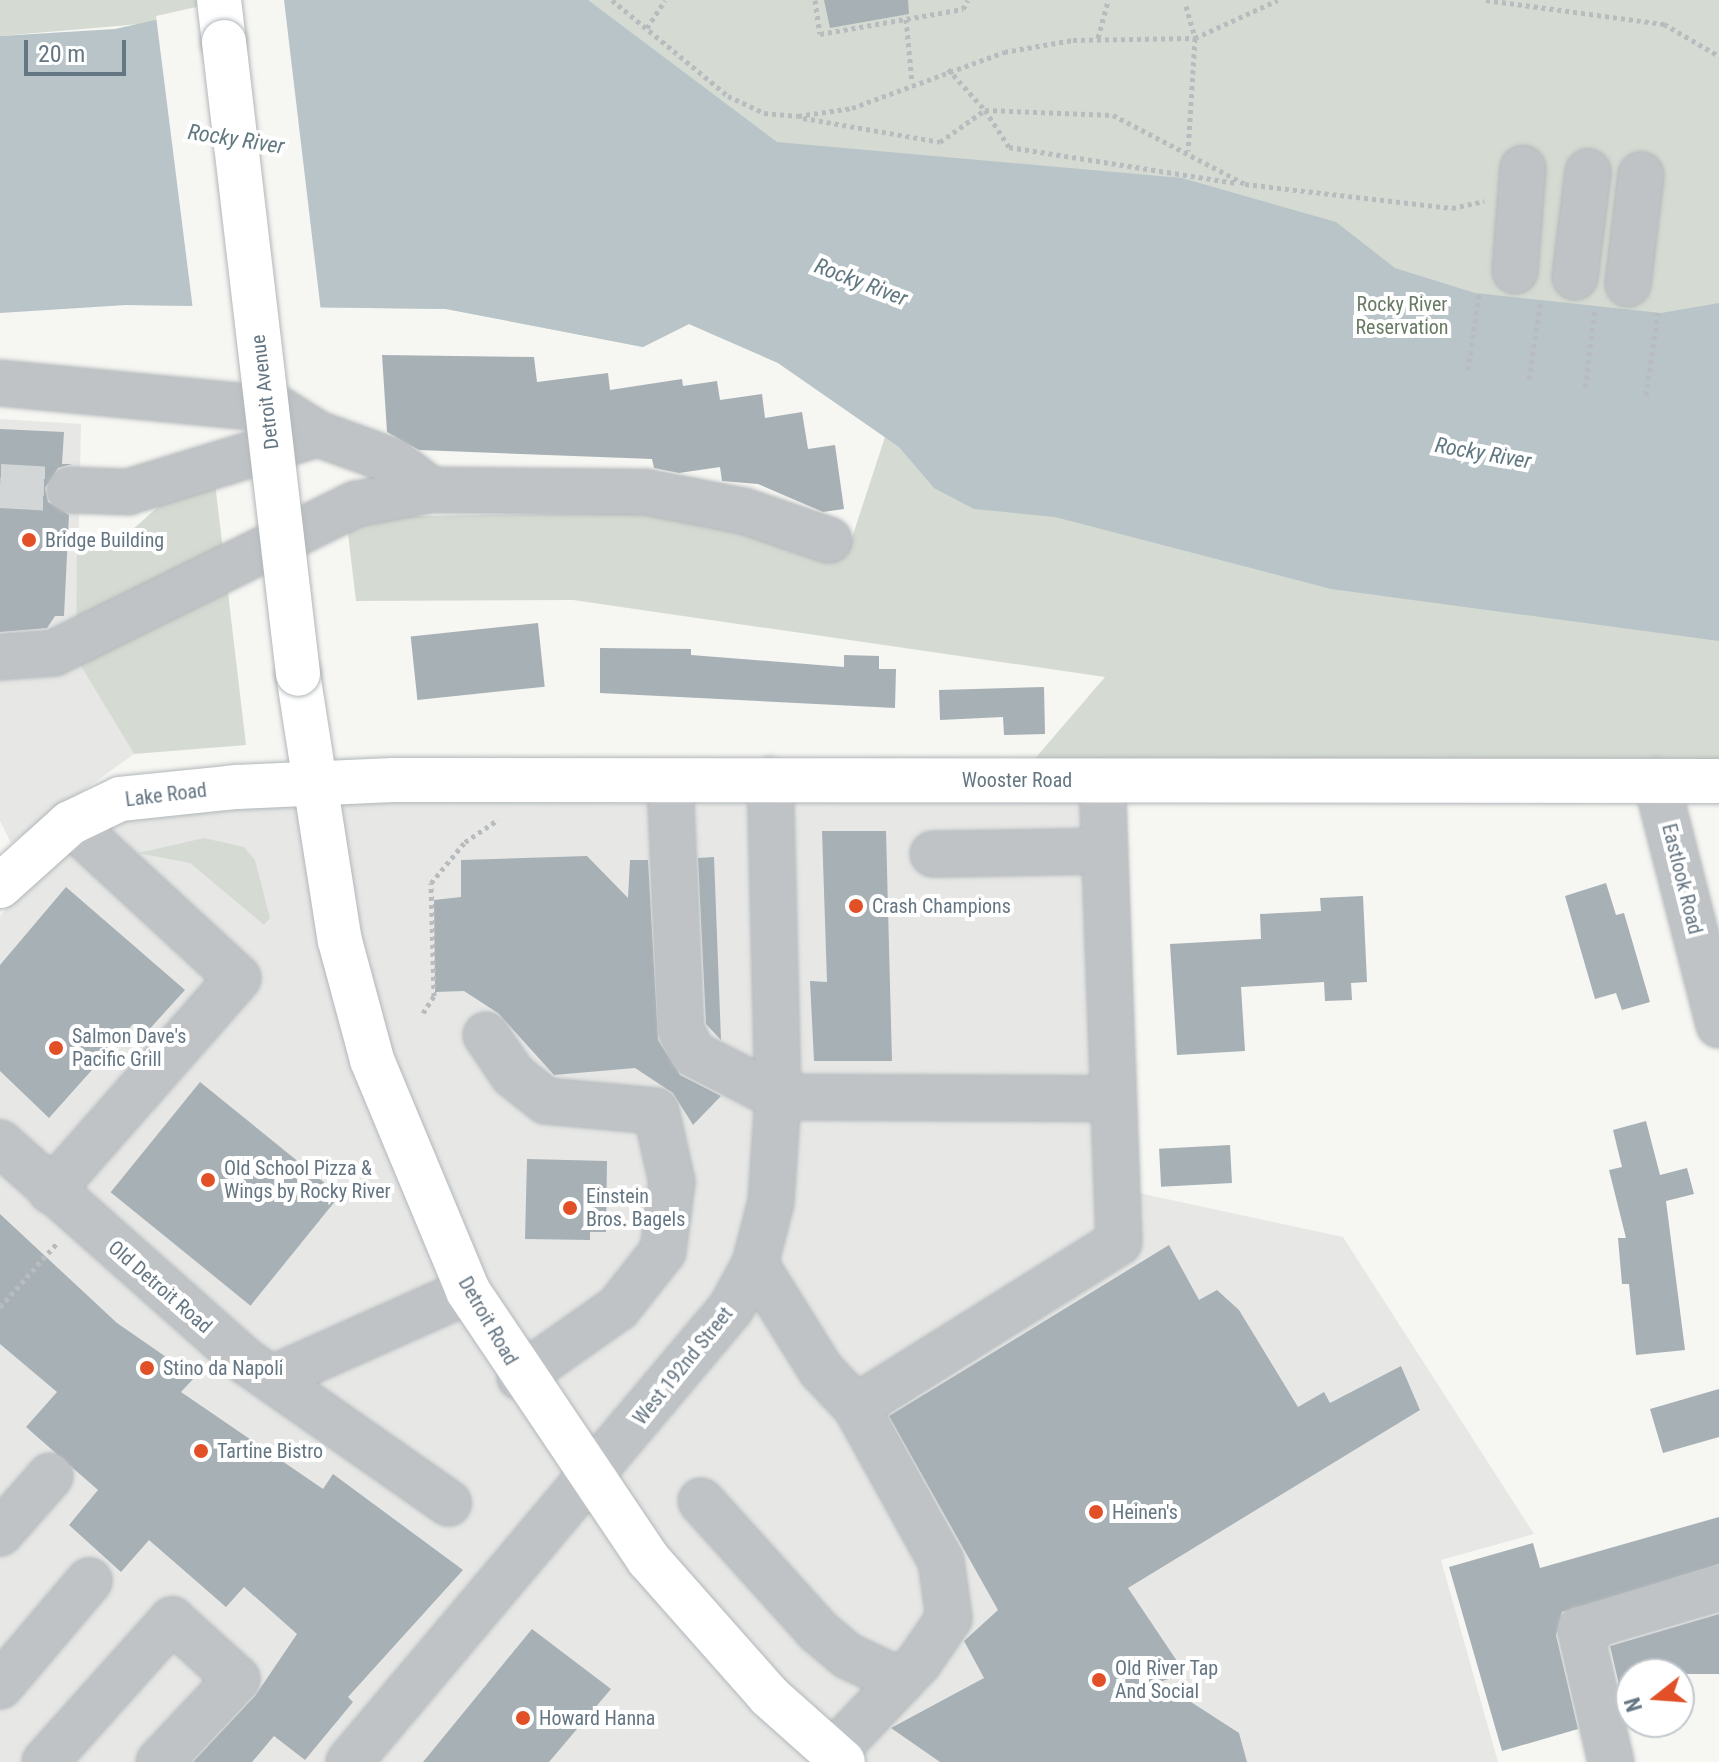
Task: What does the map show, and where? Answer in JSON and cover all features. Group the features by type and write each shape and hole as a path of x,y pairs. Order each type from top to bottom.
{"main road":[{"name":"Detroit Avenue","path":"219,0 298,674 314,784"},
{"name":"Wooster Road","path":"314,784 770,779 1719,781"},
{"name":"Lake Road","path":"0,886 70,823 120,799 314,784"},
{"name":"Detroit Road","path":"314,784 340,941 372,1060 468,1291 520,1377 589,1480 760,1686 838,1758"}],"street":[{"path":"1523,168 1586,292"},
{"path":"1586,292 1588,172"},
{"path":"1586,292 1641,175"},
{"path":"0,383 280,410 318,434 393,461 431,490"},
{"path":"70,490 128,492 318,434"},
{"path":"0,657 54,653 356,504 431,490 646,492 744,511 829,540"},
{"name":"West 192nd Street","path":"349,1762 731,1308 755,1264 771,1202 778,1097 770,779"},
{"path":"856,1407 1119,1242 1102,780"},
{"name":"Eastlook Road","path":"1656,780 1719,1025"},
{"path":"670,781 681,1030 692,1053 778,1097 1112,1099"},
{"path":"67,1205 238,978 70,823"},
{"path":"933,854 1104,851"},
{"path":"486,1035 513,1075 546,1101 656,1111 672,1182 663,1251 618,1308 520,1377"},
{"name":"Old Detroit Road","path":"0,1143 67,1205 273,1378 448,1503"},
{"path":"755,1264 821,1370 856,1407 941,1561 949,1618 838,1758"},
{"path":"273,1378 468,1291"},
{"path":"0,1533 50,1476"},
{"path":"701,1501 818,1631 848,1656 901,1681"},
{"path":"0,1686 89,1581"},
{"path":"1611,1762 1580,1629 1719,1588"},
{"path":"45,1762 172,1620 237,1679 159,1762"}],"path":[{"path":"612,0 728,96 764,113 798,116 940,142 985,110 1113,115 1245,184"},
{"path":"647,28 665,0"},
{"path":"815,0 820,34 963,9 968,0"},
{"path":"1098,38 1108,0"},
{"path":"798,116 852,108 948,69 1098,38 1195,38 1278,0"},
{"path":"1486,0 1664,24 1719,56"},
{"path":"1186,6 1195,38 1188,152"},
{"path":"906,19 912,82"},
{"path":"948,69 985,110 1009,147 1245,184 1452,208 1491,197"},
{"path":"1529,379 1586,292"},
{"path":"1585,387 1586,292"},
{"path":"1586,292 1646,395"},
{"path":"1468,370 1479,294"},
{"path":"423,1013 434,996 431,883 465,842 498,820"},
{"path":"0,1307 67,1205"}],"shaded area":[{"path":"0,419 81,424 76,658 134,754 11,843 0,821"},
{"path":"1127,796 1139,1193 1343,1237 1534,1534 1441,1560 1498,1762 0,1762 0,916 54,854 117,818 222,804"}],"green space":[{"name":"Rocky River Reservation","path":"0,0 1719,0 1719,783 1020,776 1105,677 573,600 356,601 346,517 686,512 846,556 885,437 778,363 689,324 643,347 446,309 126,305 141,24 0,36"},
{"path":"215,483 246,745 134,754 76,658 77,541 121,540 161,504"},
{"path":"204,838 244,847 255,860 270,918 264,925 190,863 138,853"}],"water":[{"name":"Rocky River Reservation","path":"246,0 588,0 777,142 1182,178 1336,222 1395,268 1475,293 1661,313 1719,303 1719,641 1331,589 1055,517 974,509 934,488 899,447 778,363 689,324 643,347 446,309 126,305 0,313 0,36 115,29"}],"pier":[{"path":"228,0 284,0 321,312 193,310 156,16"}],"building":[{"path":"824,0 908,0 909,14 830,28"},
{"path":"382,355 534,357 537,382 608,373 610,390 682,379 683,386 717,381 720,400 762,394 765,418 802,412 808,449 835,445 844,509 823,512 758,484 722,481 720,467 679,473 654,468 652,459 419,450 387,432"},
{"name":"Bridge Building","path":"0,429 64,432 62,464 72,464 58,468 45,488 48,502 69,515 64,616 55,616 47,628 0,632"},
{"path":"538,623 545,687 417,700 411,636"},
{"path":"600,648 691,649 691,655 844,667 844,655 879,656 879,669 896,669 895,708 600,693"},
{"path":"1044,687 1045,734 1004,735 1003,717 940,720 939,690"},
{"name":"Crash Champions","path":"822,831 886,831 892,1061 814,1061 810,981 827,982"},
{"path":"587,856 628,898 630,860 648,860 658,1040 680,1075 721,1096 693,1125 673,1093 635,1068 554,1075 498,1013 464,991 435,992 434,900 461,897 461,860"},
{"path":"714,857 721,1040 706,1024 698,858"},
{"path":"1606,883 1616,915 1624,913 1650,1002 1622,1010 1616,993 1595,999 1565,896"},
{"path":"66,887 185,990 145,1034 133,1024 49,1118 0,1071 0,965"},
{"path":"1363,896 1367,982 1351,983 1352,1000 1325,1001 1324,982 1241,987 1245,1051 1177,1055 1170,944 1261,939 1260,914 1321,911 1320,898"},
{"path":"200,1082 340,1195 251,1306 111,1192"},
{"path":"1646,1121 1660,1175 1687,1168 1694,1194 1666,1201 1685,1350 1636,1355 1629,1284 1622,1284 1618,1238 1626,1238 1609,1170 1622,1167 1613,1130"},
{"path":"1230,1145 1232,1183 1161,1187 1159,1149"},
{"path":"527,1159 607,1161 606,1232 590,1232 590,1240 525,1239"},
{"path":"0,1214 117,1323 195,1377 181,1392 323,1489 333,1474 463,1570 348,1697 353,1702 305,1760 274,1736 252,1762 193,1762 255,1696 297,1634 244,1587 226,1607 149,1540 121,1572 69,1525 98,1490 26,1427 57,1392 0,1344"},
{"name":"Heinen's","path":"1169,1245 1199,1300 1217,1290 1239,1310 1298,1407 1324,1392 1330,1403 1401,1366 1420,1410 1128,1588 1185,1673 1160,1682 1239,1733 1247,1762 940,1762 891,1728 984,1678 964,1641 998,1610 889,1416"},
{"path":"1719,1389 1719,1437 1663,1453 1650,1409"},
{"path":"1719,1517 1719,1564 1562,1612 1556,1635 1578,1729 1502,1751 1449,1567 1533,1543 1540,1568"},
{"path":"1719,1614 1719,1674 1695,1674 1695,1658 1615,1658 1615,1668 1610,1646"},
{"name":"Howard Hanna","path":"532,1629 611,1689 549,1762 423,1762"}],"tunnel":[{"path":"0,486 70,490"}],"place":[{"name":"Bridge Building","path":"29,540"},
{"name":"Crash Champions","path":"856,906"},
{"name":"Salmon Dave's Pacific Grill","path":"56,1048"},
{"name":"Old School Pizza & Wings by Rocky River","path":"208,1180"},
{"name":"Einstein Bros. Bagels","path":"570,1208"},
{"name":"Stino da Napoli","path":"147,1368"},
{"name":"Tartine Bistro","path":"201,1451"},
{"name":"Heinen's","path":"1096,1512"},
{"name":"Old River Tap And Social","path":"1099,1680"},
{"name":"Howard Hanna","path":"523,1718"}],"water label":[{"name":"Rocky River","path":"236,139"},
{"name":"Rocky River","path":"861,282"},
{"name":"Rocky River","path":"1483,453"}]}
